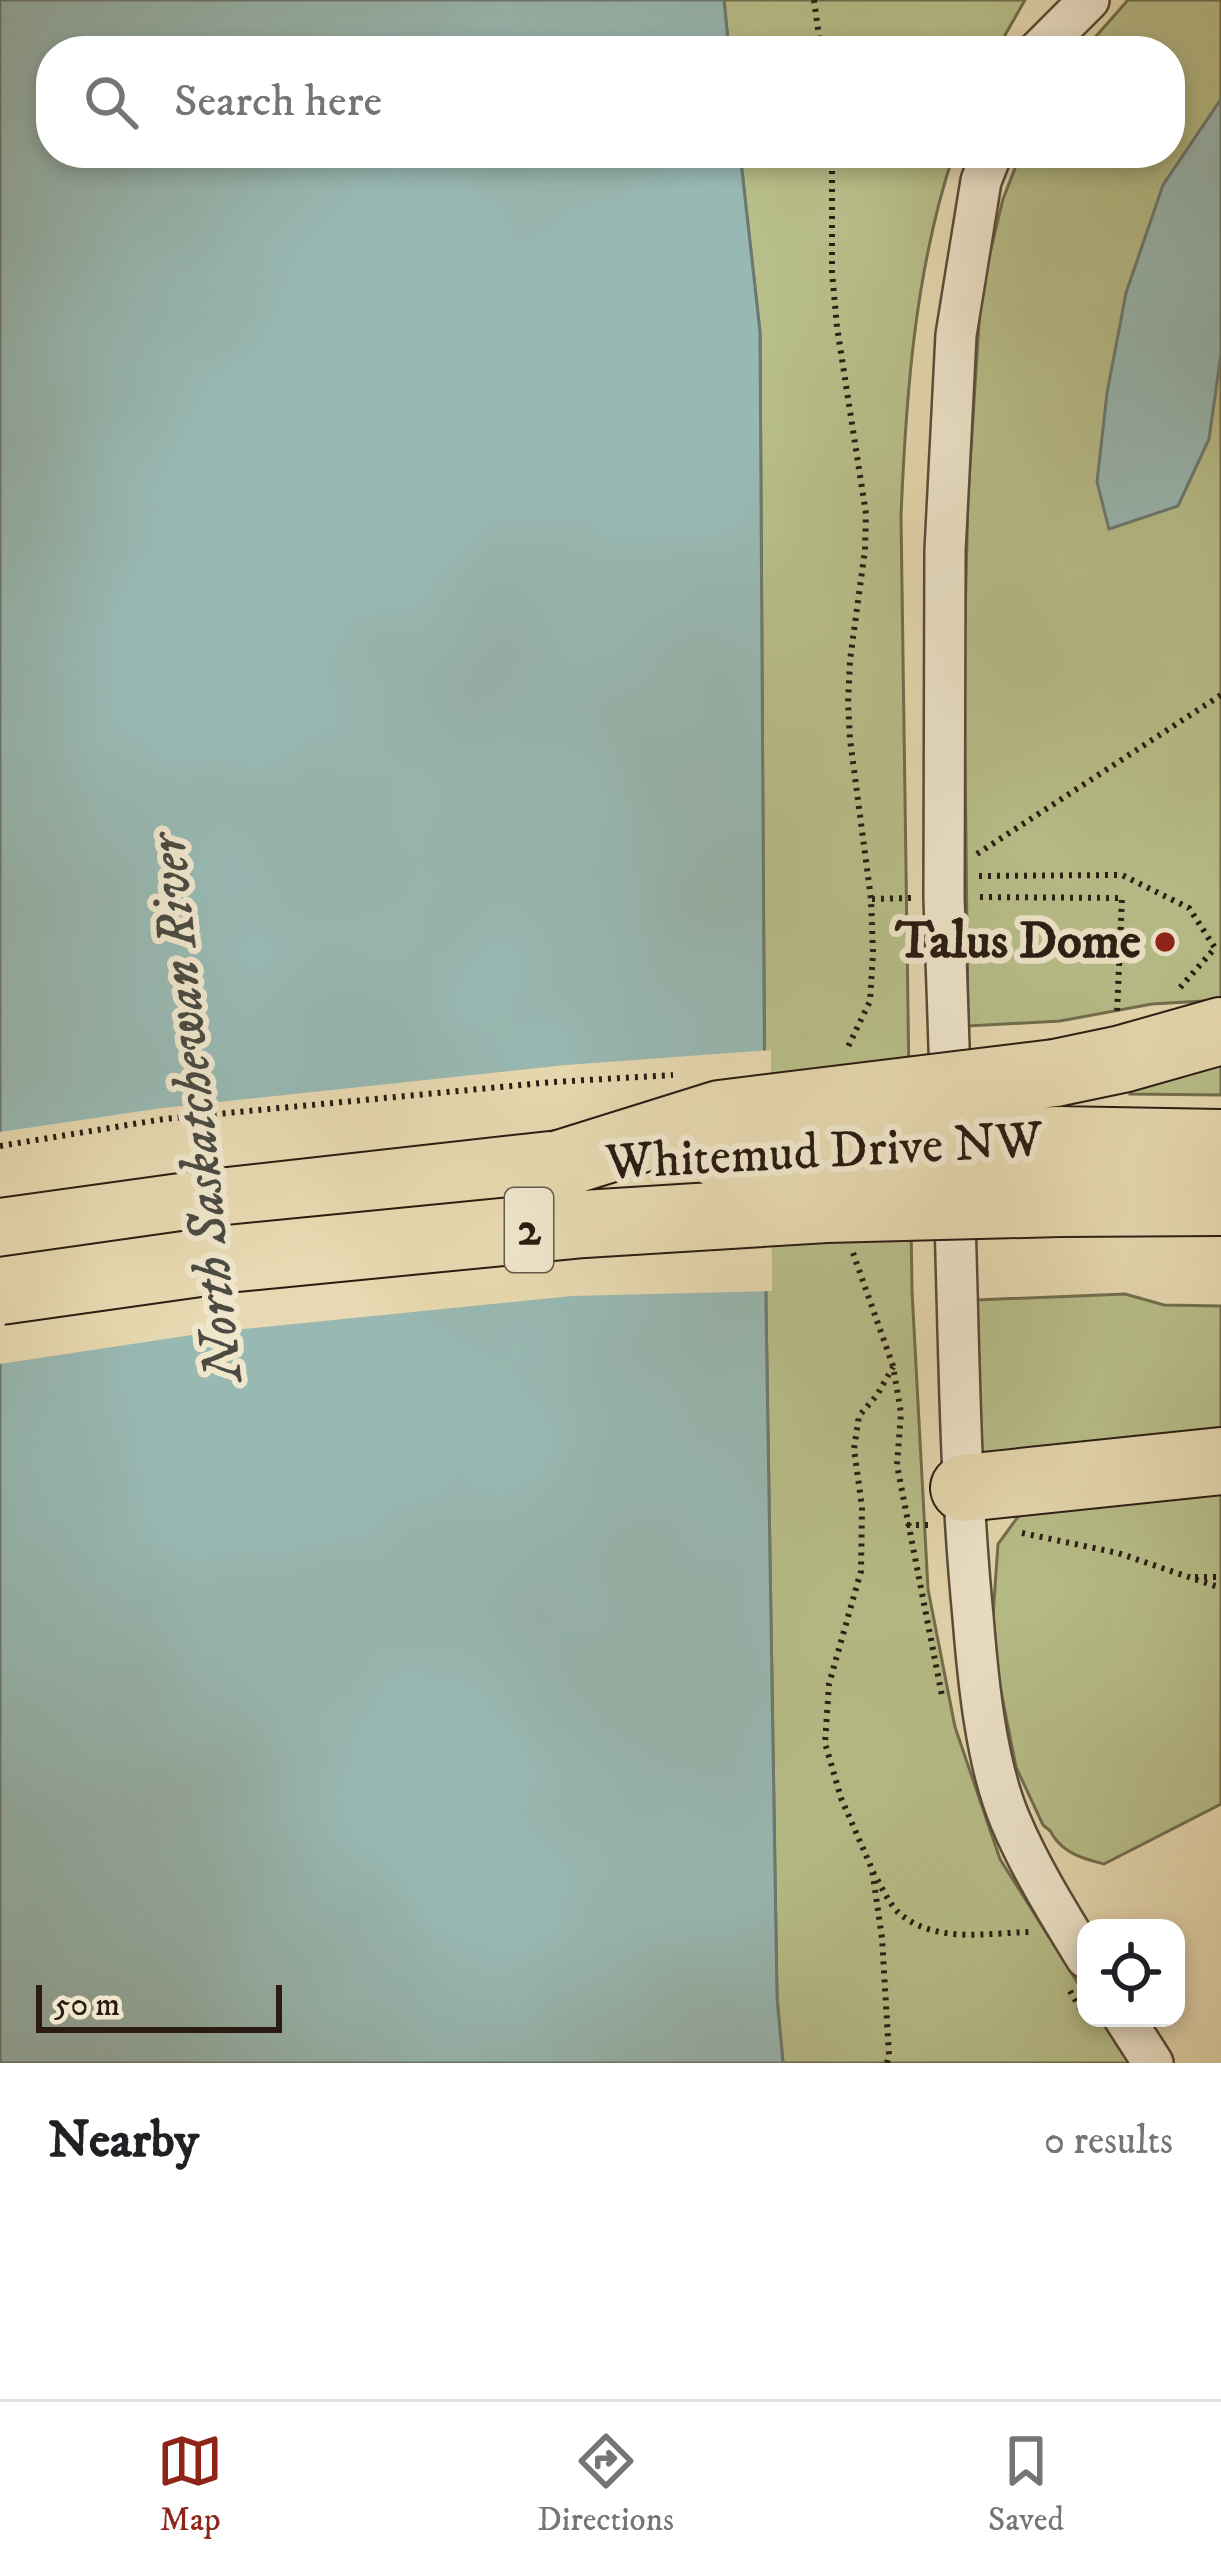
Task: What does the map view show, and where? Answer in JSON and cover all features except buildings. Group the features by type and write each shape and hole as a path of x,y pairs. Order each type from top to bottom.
{"highway":[{"path":"560,1164 720,1114 1055,1073 1122,1059 1197,1014"},
{"name":"Whitemud Drive NW","path":"0,1291 227,1259 584,1225 826,1209 1221,1143"},
{"name":"Whitemud Drive NW","path":"0,1232 560,1164 808,1150 1059,1172 1221,1202"},
{"path":"964,1506 1221,1461"}],"street":[{"path":"1044,36 1064,0"},
{"path":"1052,36 1089,0"},
{"path":"986,168 956,335 945,550 964,1506 988,1742 1010,1820 1077,1943"},
{"path":"1130,2027 1154,2063"}],"path":[{"path":"814,0 819,36"},
{"path":"832,168 837,327 866,514 848,704 872,899 873,953 869,1001 842,1063 864,1058"},
{"path":"954,886 1221,695"},
{"path":"954,886 1122,875 1190,908 1215,948 1197,1014"},
{"path":"954,886 1122,898 1117,1022"},
{"path":"0,1146 164,1119 672,1075"},
{"path":"849,1238 893,1366 901,1412 897,1465 907,1525 964,1506 1022,1533 1118,1553 1221,1588"},
{"path":"893,1366 859,1416 854,1449 862,1507 861,1571 829,1684 825,1743 841,1798 896,1911 922,1928 942,1934 1033,1931 1058,1912"},
{"path":"1189,1577 1221,1576"},
{"path":"872,1869 882,1938 887,2063"}],"green space":[{"path":"724,0 1025,0 1005,36 728,36"},
{"path":"1128,0 1221,0 1221,1000 1152,1004 1060,1021 968,1026 964,661 968,497 981,291 1003,199 1015,168 1185,168 1185,36 1096,36"},
{"path":"742,168 950,168 921,287 901,516 912,1291 928,1589 955,1727 1000,1859 1077,1982 1077,2027 1106,2027 1129,2063 783,2063 777,1998 766,1307 760,332"},
{"path":"1221,1053 1221,1095 1130,1094 1130,1084"},
{"path":"1125,1294 1164,1305 1221,1306 1221,1442 979,1457 976,1300"},
{"path":"1221,1487 1221,1804 1104,1864 1084,1858 1062,1846 1043,1825 1016,1767 999,1681 993,1616 998,1544 1020,1514"}],"water":[{"name":"North Saskatchewan River","path":"0,0 724,0 728,36 36,36 36,168 742,168 760,332 766,1307 777,1998 783,2063 0,2063"},
{"path":"1221,99 1221,354 1209,439 1178,506 1109,529 1097,482 1107,393 1126,293 1163,185 1174,168 1185,168 1185,152"}],"pier":[{"path":"771,1050 772,1291 572,1296 205,1333 0,1364 0,1132 162,1108 566,1065"}],"place":[{"name":"Talus Dome","path":"1165,942"}]}
